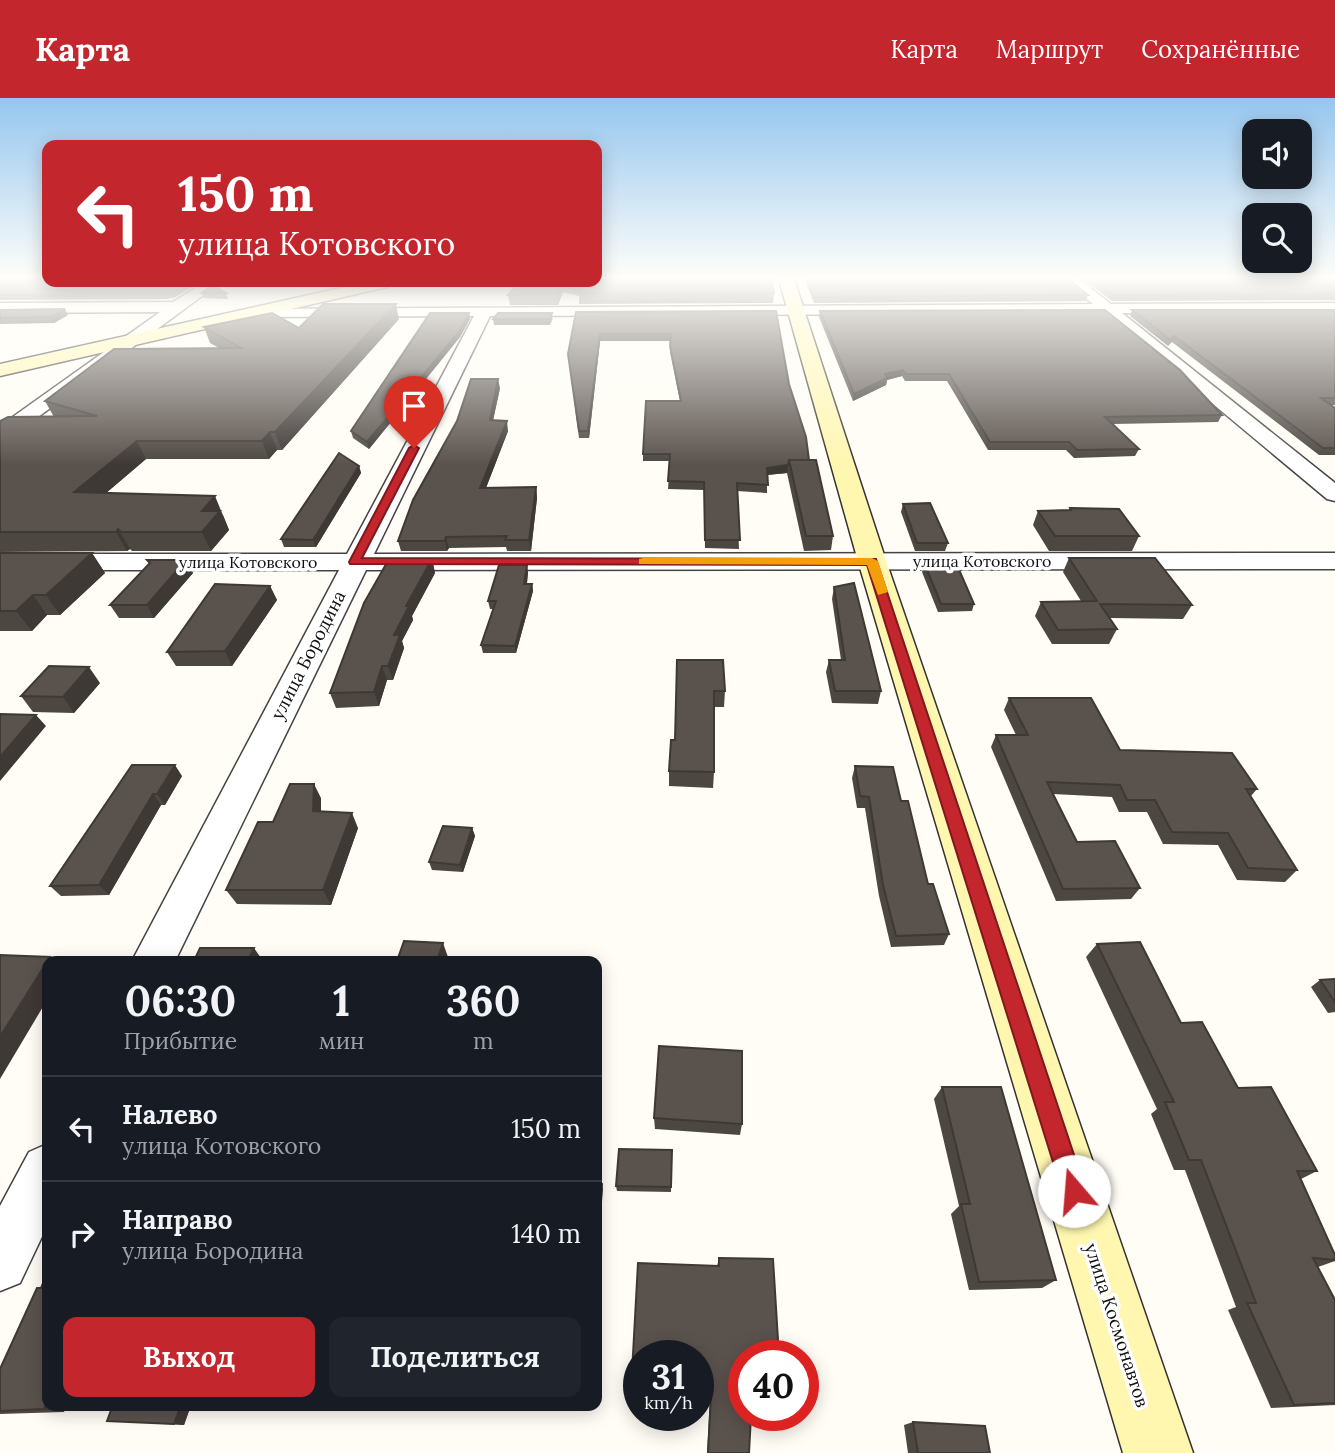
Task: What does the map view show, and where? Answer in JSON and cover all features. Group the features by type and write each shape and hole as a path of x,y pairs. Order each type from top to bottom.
{"street":[{"path":"0,370 133,339"},
{"name":"улица Бородина","path":"156,956 470,339"},
{"name":"улица Космонавтов","path":"805,339 872,561 1158,1453"},
{"path":"1144,339 1335,494"},
{"path":"0,436 130,340"},
{"name":"улица Котовского","path":"0,562 1335,561"},
{"path":"0,1263 42,1180"}],"building":[{"path":"226,339 363,339 275,432 270,432 262,441 137,441 74,492 215,496 202,511 220,511 202,532 121,532 118,529 116,532 0,532 0,421 8,417 97,416 45,401 114,349 241,348"},
{"path":"412,339 453,339 367,442 351,431"},
{"path":"571,339 599,339 588,431 579,431 568,354"},
{"path":"671,339 781,339 789,384 806,437 809,460 789,460 788,465 767,468 768,485 737,483 740,540 705,540 704,482 668,481 670,454 643,454 646,401 681,401"},
{"path":"832,339 1142,339 1180,370 1222,415 1105,417 1139,449 1077,450 1069,442 990,442 949,374 906,374 903,370 885,374 887,378 854,394"},
{"path":"1178,339 1335,339 1335,398 1321,398 1335,408 1335,448 1323,448"},
{"path":"471,379 498,379 490,420 507,421 480,488 536,487 529,540 505,540 507,536 446,537 445,541 398,541 413,500 457,421"},
{"path":"339,453 359,466 313,540 281,539"},
{"path":"789,460 816,460 833,536 806,536"},
{"path":"930,503 948,543 917,543 903,504"},
{"path":"1070,508 1119,509 1139,536 1055,536 1038,511 1071,510"},
{"path":"0,553 92,553 46,595 33,595 16,611 0,611"},
{"path":"1069,558 1155,558 1192,605 1100,604 1117,629 1058,630 1041,602 1097,601"},
{"path":"389,559 432,559 406,606 409,606 394,635 400,635 388,666 382,666 374,692 330,693 364,603"},
{"path":"147,560 186,560 147,605 110,605 150,563"},
{"path":"499,565 527,565 524,584 532,584 515,646 481,645 496,601 488,601"},
{"path":"925,565 957,565 974,604 941,604"},
{"path":"854,583 881,691 835,691 829,660 845,660 834,587"},
{"path":"215,584 270,586 225,651 167,652"},
{"path":"677,660 723,660 725,691 714,691 714,772 669,771 671,740 675,740"},
{"path":"49,666 89,667 63,697 21,696"},
{"path":"1009,698 1091,698 1120,750 1232,753 1257,789 1246,789 1297,870 1248,868 1228,833 1172,832 1155,800 1127,800 1120,785 1047,782 1077,842 1115,841 1140,888 1063,889 996,735 1028,735"},
{"path":"0,714 36,715 0,757"},
{"path":"132,765 175,765 157,794 153,794 99,885 50,886"},
{"path":"855,766 893,767 901,801 908,801 928,884 933,884 949,934 896,936 883,885 869,797 860,796"},
{"path":"290,784 314,784 313,811 352,813 323,890 226,890 258,822 273,822"},
{"path":"443,826 472,828 460,865 429,862"},
{"path":"404,941 443,943 439,956 399,956"},
{"path":"1140,942 1181,1023 1202,1022 1238,1088 1271,1087 1317,1171 1297,1171 1335,1255 1335,1260 1313,1258 1335,1300 1335,1403 1294,1405 1247,1303 1256,1303 1201,1160 1189,1160 1165,1102 1174,1102 1097,944"},
{"path":"200,948 254,948 250,956 196,956"},
{"path":"0,955 42,957 42,970 0,1037"},
{"path":"1335,979 1335,1002 1320,980"},
{"path":"659,1046 742,1051 742,1124 654,1118"},
{"path":"942,1087 1001,1087 1056,1280 979,1282 961,1204 970,1204"},
{"path":"619,1149 672,1150 671,1187 616,1186"},
{"path":"719,1258 773,1259 778,1340 728,1340 728,1431 750,1431 749,1453 708,1453 709,1431 714,1431 714,1340 634,1340 638,1263 719,1266"},
{"path":"42,1286 42,1409 0,1411 0,1369 37,1288"},
{"path":"111,1411 179,1411 174,1424 107,1421"},
{"path":"913,1422 985,1426 990,1453 918,1453"}],"slow traffic":[{"path":"643,561 872,561 882,592"}],"route":[{"path":"414,448 355,562 872,561 1074,1191"}]}
